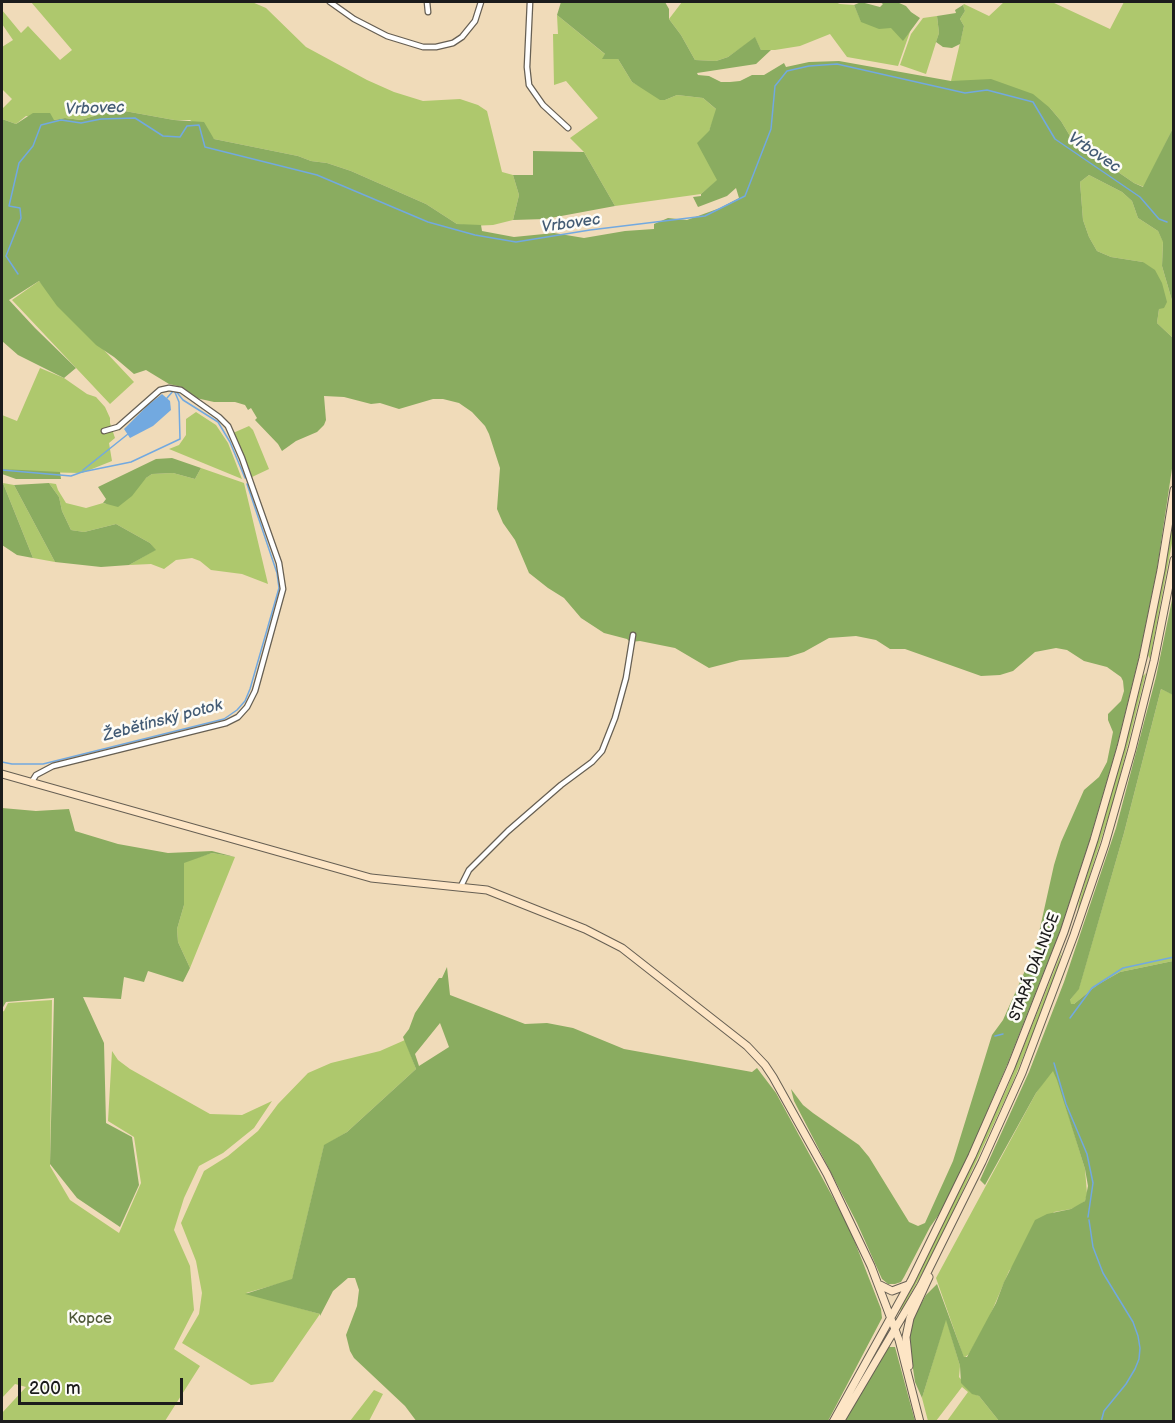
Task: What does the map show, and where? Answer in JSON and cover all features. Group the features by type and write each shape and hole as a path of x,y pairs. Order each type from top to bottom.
{"main road":[{"name":"STARÁ DÁLNICE","path":"833,1422 892,1319 972,1156 1064,932 1121,747 1143,658 1161,570 1173,490"},
{"name":"STARÁ DÁLNICE","path":"840,1422 944,1240 1022,1073 1048,1006 1105,844 1132,749 1154,661 1173,560"},
{"path":"2,774 371,878 461,886 496,892 607,938 622,948 754,1053 773,1077 852,1223 878,1284 892,1319 920,1422"},
{"path":"1064,932 1074,935"},
{"path":"910,1386 906,1337 909,1318 927,1283 944,1240"},
{"path":"878,1284 892,1291 903,1288 911,1281"}],"street":[{"path":"330,2 362,24 387,36 423,47 443,45 462,37 475,21 481,2"},
{"path":"427,2 428,12"},
{"path":"530,2 527,67 529,85 543,105 568,128"},
{"path":"31,783 38,774 53,766 226,723 238,717 247,707 255,691 282,594 279,563 242,458 228,426 219,417 181,390 169,388 160,390 118,427 104,431"},
{"path":"461,886 469,870 508,831 561,785 592,762 602,751 615,718 628,669 633,635"}],"green space":[{"path":"31,2 252,2 266,8 306,47 367,80 423,101 460,99 478,105 487,111 502,172 513,175 519,195 513,220 493,225 457,224 426,204 351,171 298,156 214,139 190,120 174,120 119,110 81,120 65,118 54,120 26,116 16,124 2,119 2,109 12,99 2,89 2,47 13,40 2,24 2,10 21,33 28,26 60,60 72,50"},
{"path":"561,2 665,2 669,9 669,19 695,60 716,61 728,57 755,37 761,50 771,50 756,64 697,73 721,82 740,81 752,75 764,75 784,63 786,67 809,62 839,61 951,81 991,79 1033,94 1050,108 1073,141 1143,187 1173,128 1173,304 1162,266 1163,242 1158,231 1138,218 1132,201 1122,192 1089,175 1080,182 1083,220 1097,251 1111,257 1143,262 1155,270 1162,283 1167,302 1164,308 1159,309 1157,323 1173,338 1173,462 1157,569 1139,657 1117,746 1060,931 969,1154 940,1213 930,1227 904,1277 901,1282 895,1284 888,1284 882,1279 857,1223 794,1101 791,1089 803,1105 859,1145 869,1157 909,1222 918,1226 925,1223 953,1161 992,1035 1003,1020 1036,946 1061,842 1084,790 1099,777 1107,762 1113,732 1108,714 1121,701 1124,691 1121,677 1107,667 1084,661 1067,650 1056,648 1035,652 1013,671 1000,675 981,676 905,649 890,649 876,640 856,636 829,638 804,652 788,657 740,660 709,668 675,648 640,641 630,642 627,639 604,633 581,618 564,598 529,573 515,540 503,523 497,509 500,468 489,434 472,412 459,403 433,399 399,409 380,403 371,404 344,397 324,396 326,420 324,425 317,432 296,441 282,451 255,420 257,418 251,408 248,410 245,405 235,402 214,402 196,398 182,387 169,384 146,370 134,374 96,345 57,306 39,281 9,300 76,368 64,378 18,355 2,341 2,119 16,124 33,113 50,113 54,120 65,118 81,120 119,110 174,120 204,122 214,139 327,163 426,204 457,224 481,225 482,231 514,237 554,233 584,238 654,229 654,224 668,218 687,220 720,208 739,198 736,188 727,196 698,207 693,197 701,196 717,180 697,143 709,131 716,109 703,98 677,95 660,100 632,82 618,59 602,59 605,54 557,15"},
{"path":"682,2 835,2 854,5 861,21 912,26 898,66 847,57 830,34 800,46 775,50 761,50 755,38 728,57 716,61 695,60 669,19"},
{"path":"861,2 880,7 883,4 880,2 897,2 906,6 920,18 903,41 891,28 879,29 861,22 854,5"},
{"path":"1004,2 1052,2 1110,29 1124,2 1173,2 1173,128 1144,187 1134,183 1073,141 1050,108 951,81 964,26 960,19 965,11 963,5 989,16"},
{"path":"963,5 965,11 960,19 964,26 960,44 952,48 943,47 936,42 939,33 937,16 956,13 955,10"},
{"path":"557,15 606,55 603,58 618,59 632,82 665,100 677,95 703,98 717,110 709,131 718,180 701,194 615,206 584,152 570,138 598,118 566,81 554,85 553,34 558,34"},
{"path":"937,16 939,33 926,74 900,65 911,34 923,18"},
{"path":"533,151 584,152 615,206 545,219 513,220 519,195 513,175 533,175"},
{"path":"1089,175 1122,192 1132,201 1138,218 1158,231 1163,241 1162,266 1173,304 1173,338 1157,323 1159,309 1143,262 1111,257 1097,251 1089,237 1083,220 1080,182"},
{"path":"39,281 134,382 110,404 12,300"},
{"path":"40,368 64,378 87,394 96,397 105,407 115,438 109,443 112,461 82,473 2,469 2,415 17,421"},
{"path":"196,412 216,425 228,443 242,479 169,449 179,445 186,435 186,419"},
{"path":"249,426 253,430 269,469 252,477 233,433"},
{"path":"172,458 201,468 195,479 173,473 152,474 132,496 118,507 103,503 106,499 98,487 156,459"},
{"path":"201,468 244,483 268,584 242,574 211,570 192,558 176,560 164,569 151,564 129,565 155,550 150,543 116,524 84,532 71,530 62,511 59,497 49,483 56,484 66,503 86,508 106,504 152,474 173,473 195,479"},
{"path":"2,469 60,472 61,479 16,479 2,474"},
{"path":"2,483 33,558 17,555 2,545"},
{"path":"3,483 14,485 55,562 33,558"},
{"path":"49,483 59,497 62,511 71,530 84,532 116,524 150,543 156,550 129,565 101,567 55,562 14,485"},
{"path":"1173,522 1173,538 1150,659 1148,655"},
{"path":"1173,595 1173,695 1161,689 1124,833 1079,989 1070,1000 1071,1004 1074,1004 1097,985 1120,972 1173,961 1173,1421 999,1421 979,1396 972,1394 961,1383 960,1366 946,1320 922,1398 915,1382 911,1355 910,1337 913,1318 926,1295 937,1284 964,1357 967,1357 996,1303 1035,1220 1047,1214 1071,1209 1085,1201 1088,1186 1085,1169 1053,1071 1036,1093 985,1185 980,1180 1029,1072 1064,982 1116,828 1156,677"},
{"path":"1146,673 1115,796 1077,915 1143,676"},
{"path":"1161,689 1174,695 1173,961 1120,972 1097,985 1074,1004 1070,1004 1070,1000 1079,988 1124,833"},
{"path":"2,808 36,811 69,809 75,831 118,844 168,853 212,851 235,857 212,853 184,863 184,905 177,929 178,942 190,968 183,982 148,971 144,982 124,977 121,999 83,997 104,1043 106,1123 132,1137 139,1185 120,1227 77,1198 50,1164 54,998 6,1002 2,1009"},
{"path":"212,853 235,857 190,968 178,942 177,929 184,905 183,862"},
{"path":"1062,951 1043,1009 1010,1089 936,1248 901,1311 1007,1088"},
{"path":"447,967 450,995 525,1024 547,1023 573,1028 624,1049 752,1072 757,1068 776,1093 849,1227 881,1309 882,1318 828,1421 417,1422 405,1406 354,1358 350,1351 346,1335 357,1306 359,1290 355,1278 348,1278 333,1291 320,1316 320,1314 245,1294 292,1279 324,1145 347,1132 416,1069 403,1037 415,1013 439,978 442,978","holes":["440,1023 449,1047 419,1066 415,1054"]},
{"name":"Kopce","path":"52,1000 50,1166 70,1200 119,1233 141,1183 134,1137 108,1121 112,1051 118,1060 130,1069 210,1114 242,1115 272,1101 254,1128 223,1153 199,1166 184,1198 174,1230 190,1266 194,1310 174,1349 200,1366 165,1421 2,1421 2,1413 26,1387 15,1384 2,1398 2,1012 8,1003"},
{"path":"405,1040 416,1069 347,1132 324,1146 292,1280 246,1293 320,1314 273,1382 251,1385 182,1343 199,1314 202,1293 196,1261 181,1223 204,1171 228,1156 258,1131 278,1104 308,1073 331,1063 380,1051"},
{"path":"1051,1071 1055,1071 1085,1169 1087,1194 1085,1201 1071,1209 1054,1212 1009,1271 989,1318 969,1354 964,1358 936,1278 1036,1093"},
{"path":"946,1318 960,1366 959,1377 972,1393 979,1396 999,1421 947,1421 968,1392 962,1387 936,1421 928,1421 922,1398"},
{"path":"888,1347 895,1347 915,1421 844,1422"},
{"path":"374,1390 383,1394 369,1421 350,1421"}],"water":[{"path":"162,394 170,401 171,410 153,426 130,438 124,429"}],"waterway":[{"name":"Vrbovec","path":"18,274 6,256 21,218 20,208 9,206 19,163 33,146 41,125 61,120 81,123 101,119 135,118 163,136 180,137 187,126 199,125 205,147 317,175 428,222 475,235 516,242 590,230 705,216 745,196 771,129 775,86 787,71 809,66 837,64 965,93 987,90 1033,102 1055,139 1140,197 1159,219 1167,222"},
{"path":"167,398 174,390"},
{"name":"Vrbovec","path":"2,470 71,476 131,462 180,439 179,402 174,390"},
{"name":"Žebětínský potok","path":"175,390 183,400 218,422 230,442 245,478"},
{"path":"83,470 128,434"},
{"name":"Žebětínský potok","path":"2,762 43,764 224,719 245,701 279,588 277,573 247,484"},
{"path":"1070,1018 1092,988 1123,968 1174,957"},
{"path":"995,1036 1003,1034"},
{"path":"1054,1063 1066,1104 1087,1154 1093,1183 1088,1217"},
{"path":"1089,1220 1093,1247 1103,1273 1133,1322 1140,1348 1135,1369 1104,1411 1101,1422"}]}
